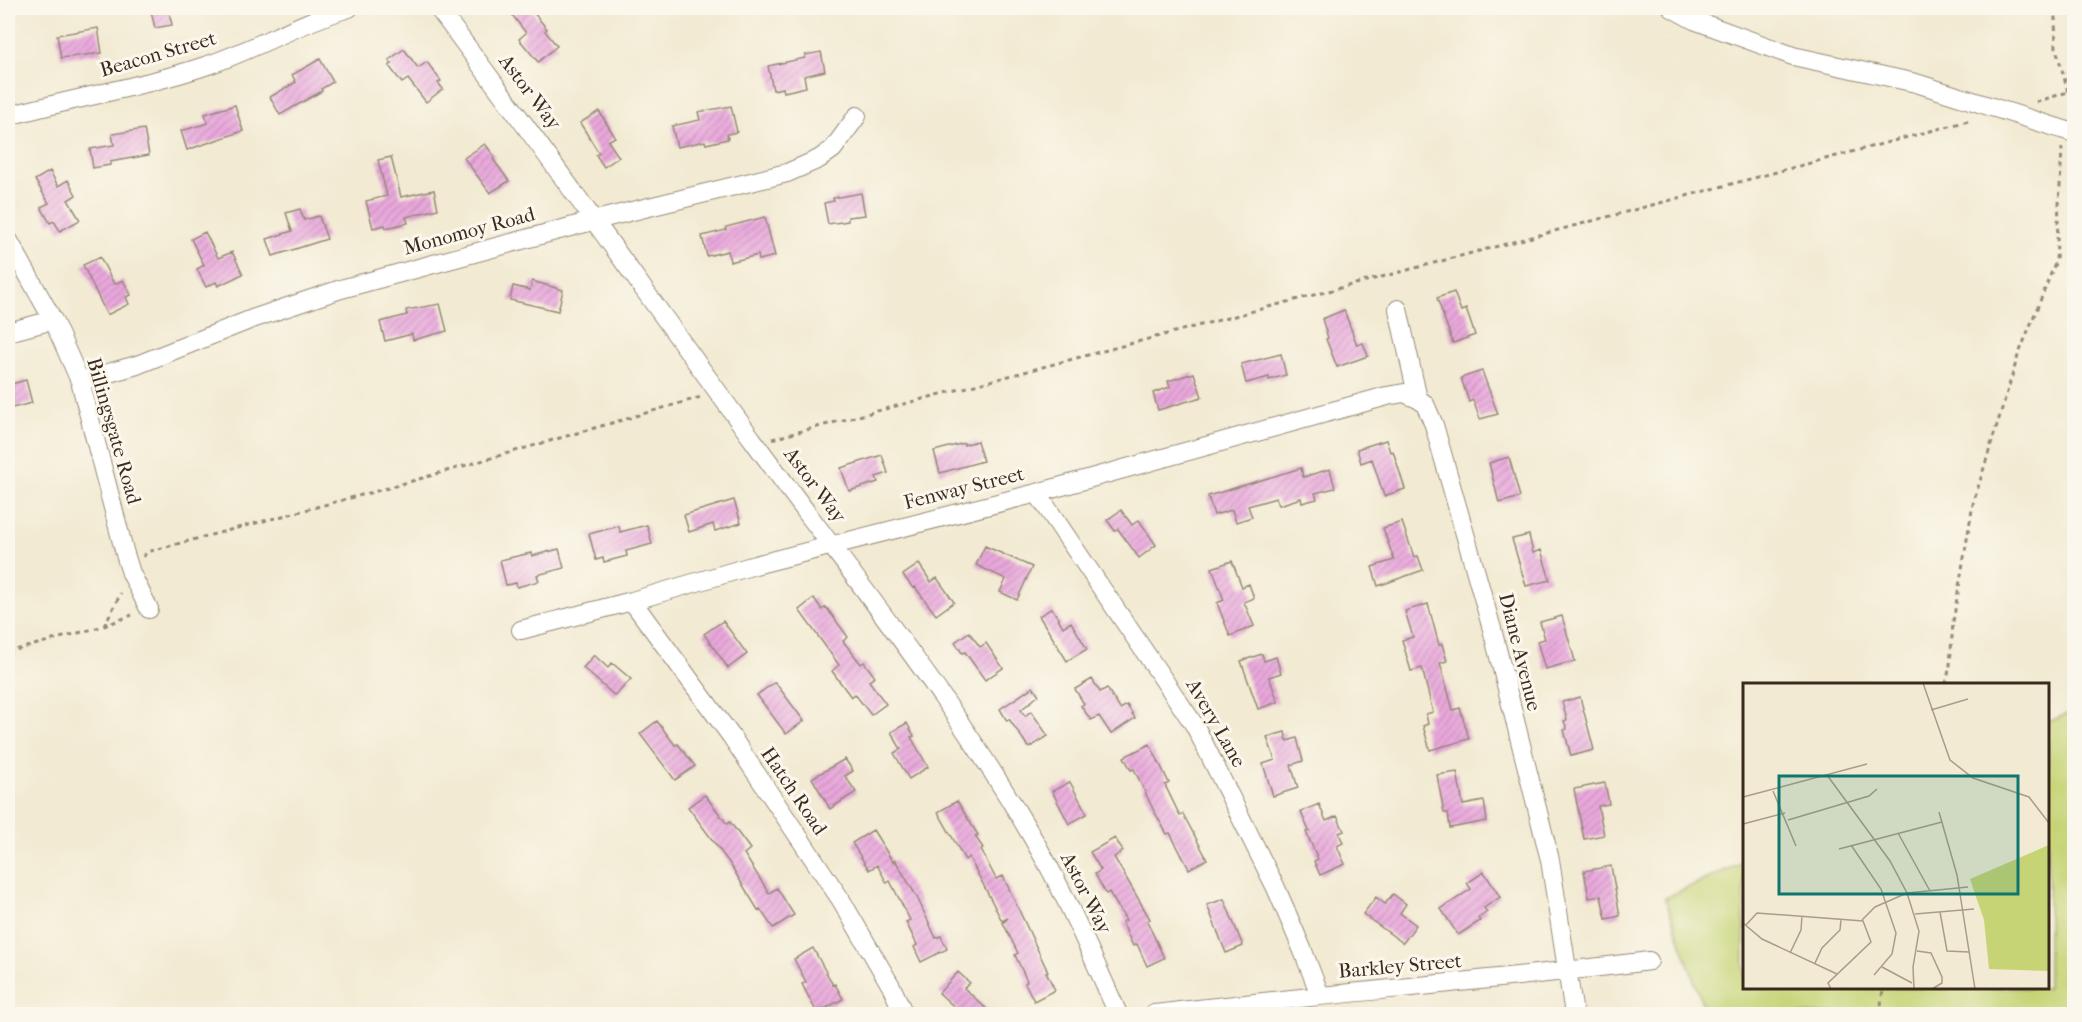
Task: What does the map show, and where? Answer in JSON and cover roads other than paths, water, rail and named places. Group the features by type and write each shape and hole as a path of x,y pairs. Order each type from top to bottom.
{"street":[{"name":"Beacon Street","path":"8,116 199,68 245,51 318,18 349,8"},
{"name":"Astor Way","path":"438,8 596,220 756,443 914,656 1008,799 1047,865 1084,936 1118,1014"},
{"path":"1672,8 1694,20 1793,56 1916,83 2069,130"},
{"name":"Monomoy Road","path":"80,381 136,365 252,319 341,289 596,220 787,173 819,159 833,149 857,116"},
{"name":"Billingsgate Road","path":"8,239 53,320 80,381 131,573 149,609"},
{"name":"Diane Avenue","path":"1398,309 1418,399 1425,404 1434,425 1492,629 1550,860 1574,1014"},
{"path":"8,332 53,320"},
{"name":"Fenway Street","path":"521,630 755,565 1037,493 1387,396 1404,393 1418,399"},
{"name":"Avery Lane","path":"1037,493 1195,726 1276,888 1320,995"},
{"name":"Hatch Road","path":"632,601 731,736 841,900 891,986 904,1014"},
{"name":"Barkley Street","path":"1154,1014 1320,995 1378,992 1567,972 1649,961"}]}
